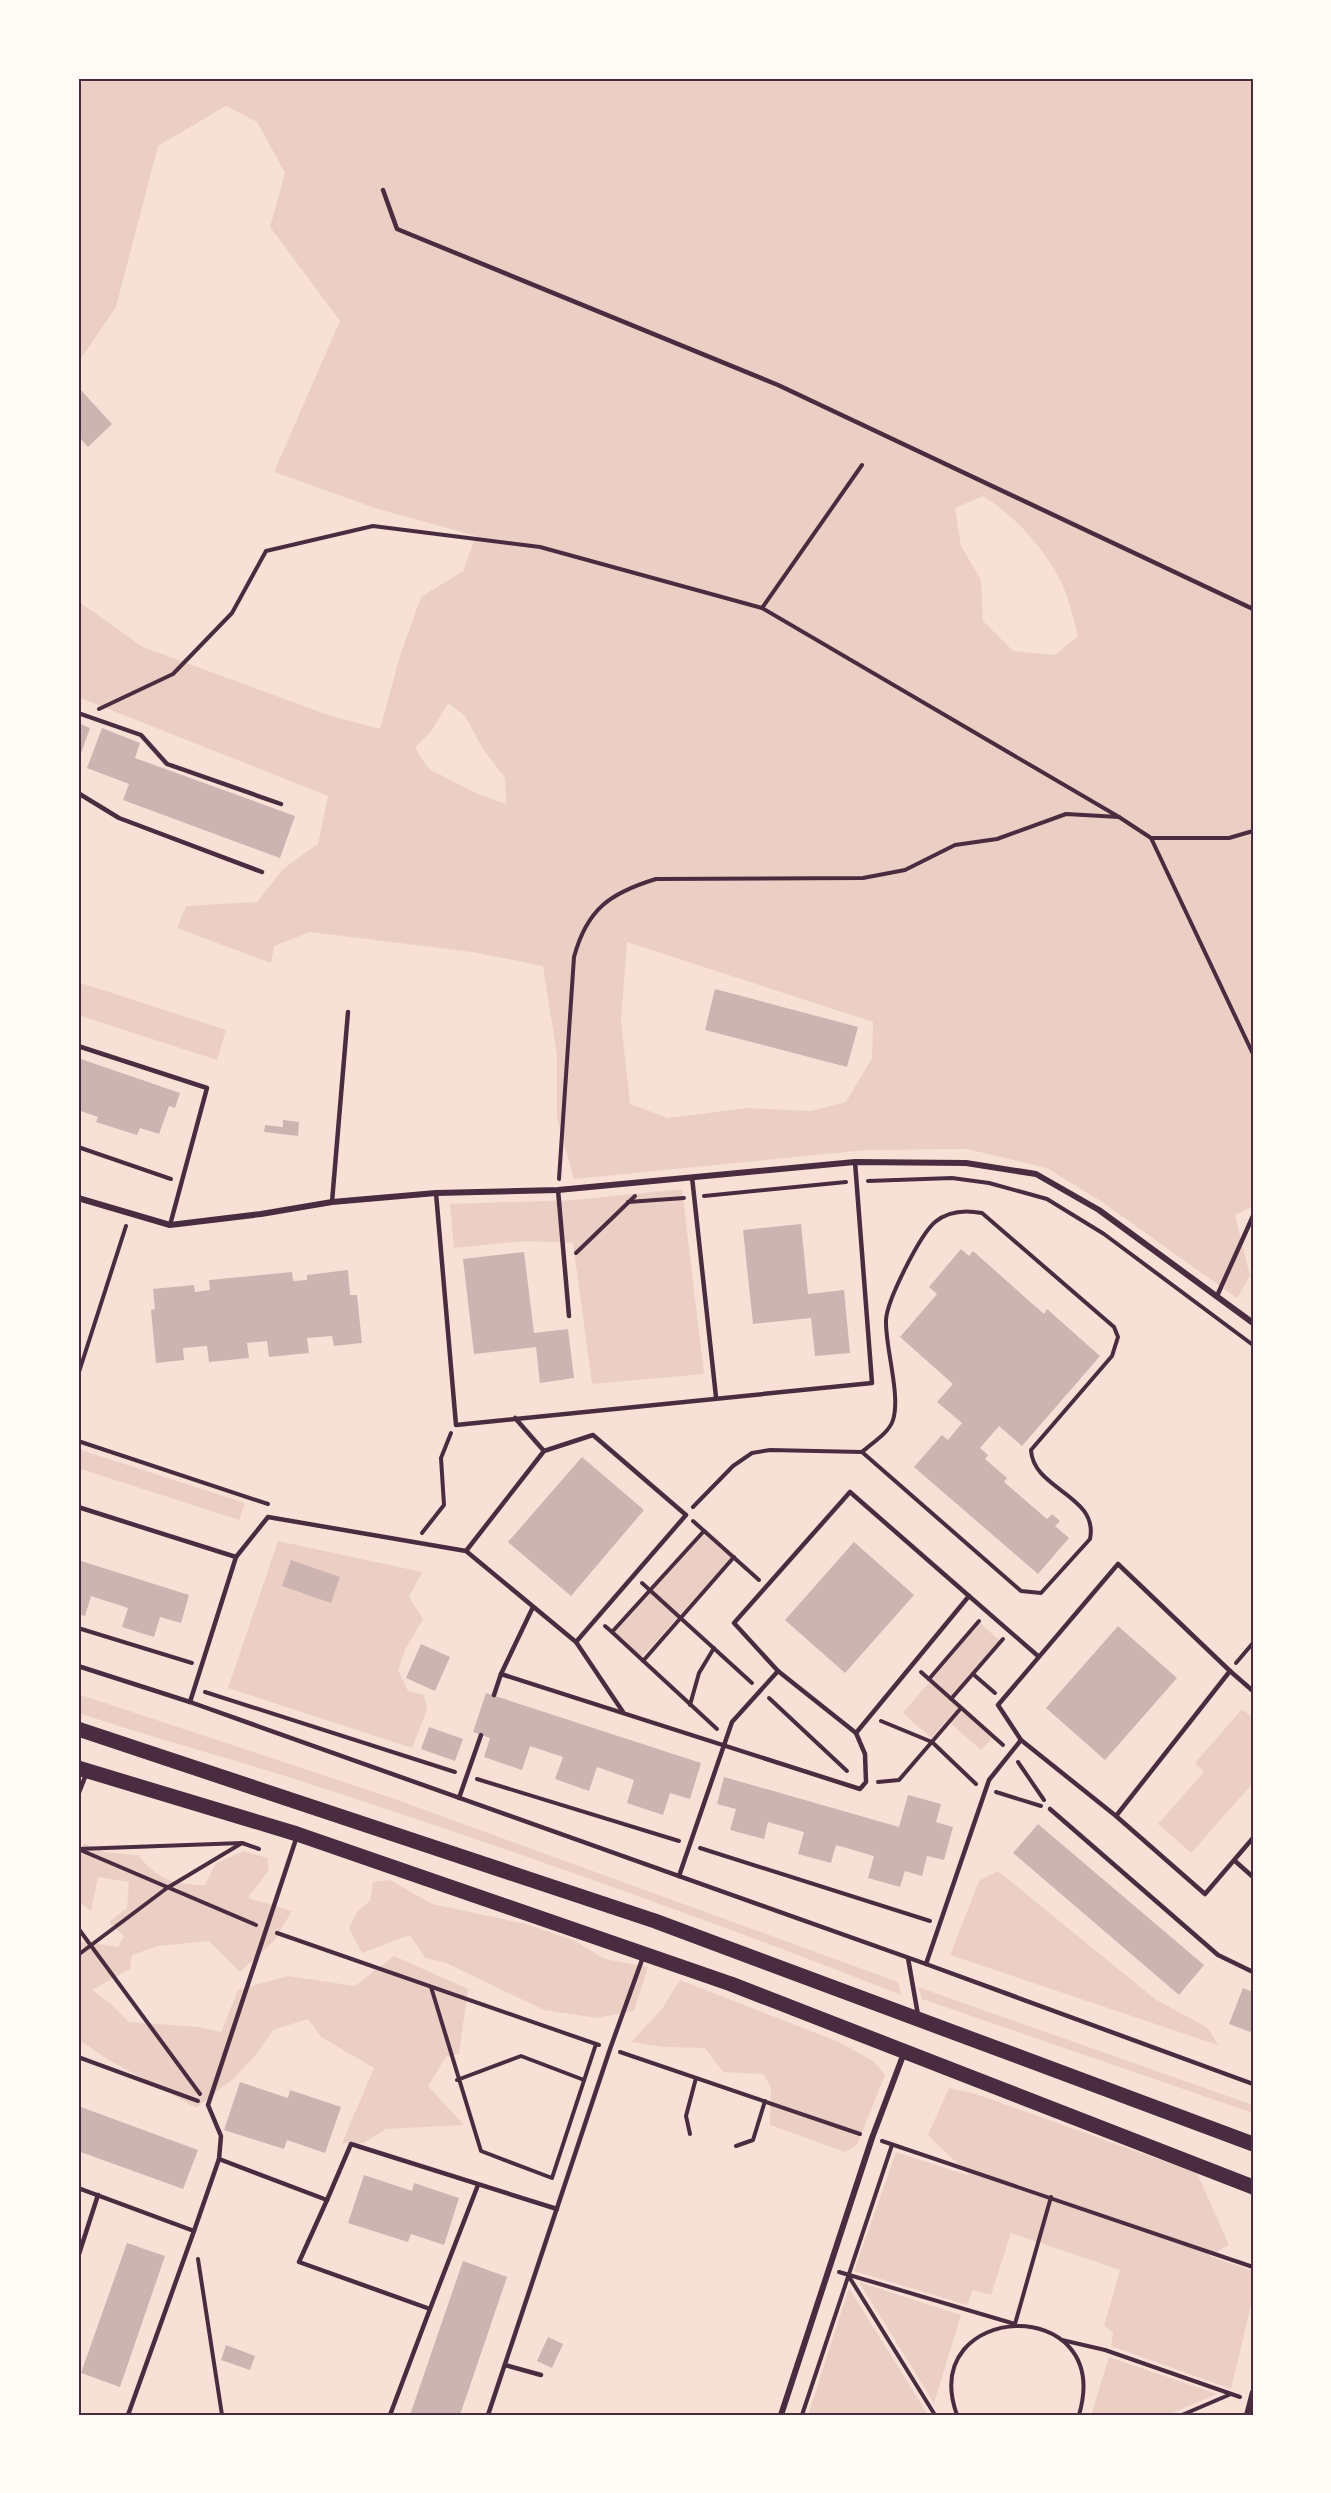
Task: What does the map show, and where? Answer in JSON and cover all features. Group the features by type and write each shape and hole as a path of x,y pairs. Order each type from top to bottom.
{"main road":[{"path":"78,1729 655,1921 1253,2144"},
{"path":"83,1769 297,1834 645,1953 1253,2187"}],"street":[{"path":"78,1198 170,1225 261,1214 332,1202 436,1193 558,1190 855,1162 966,1163 1036,1174 1099,1209 1253,1323"},
{"path":"781,2415 872,2138 904,2052"},
{"path":"1247,2415 1253,2392"}],"lane":[{"path":"383,190 397,229 778,385 1253,609"},
{"path":"78,712 141,735 167,764 280,804"},
{"path":"78,793 119,818 262,872"},
{"path":"332,1202 348,1012"},
{"path":"78,1046 207,1088 170,1225"},
{"path":"436,1193 456,1425 872,1383 855,1162"},
{"path":"692,1177 716,1397"},
{"path":"558,1190 569,1316"},
{"path":"1217,1296 1253,1216"},
{"path":"515,1418 544,1451"},
{"path":"466,1551 544,1451 592,1435 686,1515 576,1642"},
{"path":"501,1674 860,1789 866,1782 865,1754 855,1733 778,1671 734,1623 849,1492 1038,1656"},
{"path":"78,1507 236,1557"},
{"path":"190,1702 236,1557 268,1517 466,1551 576,1642 624,1713"},
{"path":"1253,1691 1118,1564 998,1705 1021,1740 1116,1816 1205,1894 1253,1838"},
{"path":"855,1733 969,1596"},
{"path":"494,1695 501,1674 533,1607"},
{"path":"78,1666 190,1702 926,1964 1253,2084"},
{"path":"679,1876 732,1722 778,1671"},
{"path":"1116,1816 1230,1671"},
{"path":"459,1798 481,1735"},
{"path":"926,1964 990,1780 1021,1740"},
{"path":"78,1795 83,1769"},
{"path":"1050,1809 1218,1955 1253,1972"},
{"path":"128,2415 219,2159 221,2136 208,2105 297,1834"},
{"path":"1235,1861 1253,1877"},
{"path":"488,2415 610,2049 645,1953"},
{"path":"908,1958 919,2020"},
{"path":"430,2309 299,2262 351,2144 557,2209"},
{"path":"219,2159 327,2200"},
{"path":"390,2415 478,2185"},
{"path":"78,2188 194,2231"},
{"path":"78,2257 98,2195"},
{"path":"505,2364 541,2375"}],"path":[{"path":"762,608 861,465"},
{"path":"85,715 173,674 232,613 266,551 373,526 540,547 762,608 1151,838 1253,1054"},
{"path":"558,1190 574,957 581,933 594,912 626,888 656,879 863,878 905,870 955,845 997,839 1066,814 1119,817"},
{"path":"1151,838 1229,838 1253,831"},
{"path":"78,1147 180,1183"},
{"path":"563,1260 568,1260 628,1202 857,1181 951,1178 989,1183 1047,1199 1104,1234 1253,1346"},
{"path":"766,1586 686,1515 733,1466 753,1453 770,1449 862,1452 1021,1592 1041,1593 1090,1539 1091,1531 1090,1521 1084,1509 1035,1468 1031,1450 1112,1356 1118,1337 1114,1327 982,1213 971,1211 951,1213 933,1224 890,1300 886,1319 895,1410 889,1428 862,1452"},
{"path":"78,1375 127,1226 117,1223"},
{"path":"414,1542 444,1505 441,1458 456,1425"},
{"path":"78,1441 275,1506"},
{"path":"612,1632 704,1531"},
{"path":"643,1661 734,1557"},
{"path":"633,1576 760,1690 831,1758 849,1773 866,1782 899,1780 961,1708"},
{"path":"929,1679 987,1612"},
{"path":"596,1619 716,1729 728,1735"},
{"path":"78,1628 201,1666"},
{"path":"951,1699 1010,1632"},
{"path":"1230,1671 1253,1643"},
{"path":"690,1705 699,1673 714,1648"},
{"path":"912,1664 1011,1753 1050,1809"},
{"path":"973,1674 1003,1699"},
{"path":"194,1688 940,1924"},
{"path":"870,1716 932,1742 969,1779 987,1789 1050,1809"},
{"path":"78,1955 167,1888 242,1843"},
{"path":"78,1849 242,1843 259,1849"},
{"path":"78,1849 266,1929 610,2049 1253,2267"},
{"path":"78,1928 208,2105"},
{"path":"430,1986 480,2151 552,2178 596,2044"},
{"path":"458,2080 521,2056 584,2080"},
{"path":"78,2057 208,2105"},
{"path":"690,2134 686,2116 696,2078"},
{"path":"736,2146 753,2140 765,2101"},
{"path":"802,2415 892,2145"},
{"path":"1015,2324 1051,2197"},
{"path":"194,2231 222,2415"},
{"path":"830,2268 1015,2324 1047,2331 1061,2340 1075,2357 1083,2377 1084,2398 1079,2415"},
{"path":"848,2274 935,2415"},
{"path":"957,2415 952,2402 952,2380 959,2358 973,2341 993,2329 1015,2324"},
{"path":"1061,2340 1105,2350 1251,2400"},
{"path":"1182,2415 1231,2394"}],"shaded area":[{"path":"78,78 1253,78 1253,1206 1235,1215 1250,1276 1237,1298 1102,1202 1047,1168 967,1149 866,1150 574,1179 557,1118 557,1056 543,966 472,952 310,932 274,946 271,963 177,928 186,906 257,902 283,869 318,844 328,796 78,697 78,601 143,647 328,715 380,729 400,656 421,597 463,571 476,536 378,509 274,472 340,321 270,227 285,173 257,122 226,106 158,146 116,307 78,363","holes":["983,496 1006,513 1028,534 1046,557 1064,588 1078,636 1055,655 1013,651 983,621 981,580 961,546 955,508","448,703 465,716 483,749 505,778 506,804 478,794 429,769 415,748 432,730","627,942 873,1022 872,1058 846,1102 811,1111 747,1108 668,1118 630,1104 621,1021"]},
{"path":"78,982 226,1030 217,1060 78,1015"},
{"path":"682,1189 704,1374 592,1384 573,1243 526,1241 454,1248 450,1204 574,1200"},
{"path":"78,1449 245,1503 239,1520 78,1468"},
{"path":"705,1533 732,1557 641,1658 614,1633"},
{"path":"278,1541 422,1572 409,1597 423,1619 406,1648 398,1670 408,1691 424,1695 427,1710 412,1748 228,1688"},
{"path":"980,1623 1000,1641 949,1699 992,1738 981,1750 947,1720 931,1738 903,1713"},
{"path":"78,1694 392,1798 898,1982 901,1995 748,1936 438,1826 282,1775 78,1713"},
{"path":"1242,1709 1253,1718 1253,1783 1191,1853 1158,1824 1204,1772 1195,1763"},
{"path":"84,1843 105,1852 138,1855 153,1870 167,1879 194,1885 205,1885 216,1863 244,1851 267,1858 269,1870 248,1898 292,1911 274,1941 240,1972 209,1941 158,1946 132,1955 130,1969 92,1990 111,2004 129,2022 198,2027 221,2032 238,1990 288,1976 355,1986 394,1956 468,1989 459,2054 446,2057 428,2086 464,2125 386,2129 363,2143 342,2143 374,2068 321,2037 308,2019 273,2030 255,2056 234,2078 196,2108 107,2059 78,2039 78,1941 118,1947 124,1936 109,1922 127,1908 129,1882 98,1877 91,1911 78,1901 78,1857"},
{"path":"998,1871 1155,1999 1208,2028 1218,2045 950,1955 979,1881"},
{"path":"390,1880 432,1904 526,1924 573,1940 605,1959 648,1967 634,2011 597,2018 544,2010 446,1963 425,1958 410,1935 362,1953 349,1928 358,1911 370,1901 373,1882"},
{"path":"680,1980 839,2042 873,2061 885,2075 857,2145 845,2152 770,2125 771,2087 763,2074 723,2072 705,2048 663,2047 631,2042 662,2009"},
{"path":"918,1987 1253,2105 1253,2113 922,1999"},
{"path":"949,2088 976,2094 1197,2173 1229,2245 1209,2256 1253,2271 1253,2297 1231,2389 1111,2346 1113,2332 1104,2326 1120,2270 1011,2233 991,2295 973,2290 967,2305 854,2271 896,2152 970,2176 928,2135"},
{"path":"859,2282 961,2315 934,2403"},
{"path":"849,2288 927,2413 925,2415 808,2415"},
{"path":"1109,2357 1217,2394 1168,2415 1091,2415"}],"building":[{"path":"78,387 112,424 88,447 78,436"},
{"path":"78,723 90,728 78,762"},
{"path":"102,728 140,743 135,758 295,816 280,858 123,800 129,784 87,768"},
{"path":"715,989 858,1027 847,1067 705,1030"},
{"path":"78,1058 180,1093 175,1108 169,1106 159,1134 140,1128 137,1135 96,1122 98,1117 78,1110"},
{"path":"283,1120 299,1122 298,1136 264,1132 265,1125 283,1127"},
{"path":"801,1224 808,1294 844,1290 850,1353 815,1356 811,1318 753,1324 743,1230"},
{"path":"961,1249 969,1256 973,1251 1044,1314 1047,1309 1100,1356 1022,1446 999,1426 980,1448 988,1455 985,1459 1007,1478 1004,1482 1047,1519 1052,1514 1060,1521 1055,1526 1069,1538 1038,1574 914,1467 942,1435 948,1440 962,1423 937,1402 953,1384 900,1337 937,1294 929,1287"},
{"path":"524,1252 534,1333 568,1329 574,1378 540,1383 536,1347 474,1354 463,1259"},
{"path":"348,1270 350,1295 357,1295 362,1343 334,1346 332,1336 307,1338 309,1353 269,1357 267,1341 247,1343 249,1358 209,1362 207,1346 183,1348 184,1360 156,1363 151,1310 155,1309 153,1289 194,1285 195,1292 210,1290 209,1280 292,1272 293,1281 307,1280 307,1275"},
{"path":"582,1457 644,1510 571,1596 508,1542"},
{"path":"854,1542 914,1595 845,1673 785,1620"},
{"path":"78,1560 189,1595 181,1623 160,1617 154,1637 122,1627 128,1608 91,1596 85,1616 78,1614"},
{"path":"291,1560 340,1577 331,1603 282,1586"},
{"path":"1118,1626 1177,1678 1105,1760 1046,1708"},
{"path":"421,1644 450,1657 435,1691 406,1678"},
{"path":"486,1693 701,1763 690,1799 670,1793 663,1815 627,1803 634,1780 597,1767 589,1791 555,1779 563,1757 530,1746 522,1770 484,1757 490,1738 473,1732"},
{"path":"429,1727 463,1739 455,1761 421,1749"},
{"path":"724,1777 899,1827 908,1795 941,1804 936,1822 953,1827 944,1860 927,1856 922,1876 905,1871 900,1887 868,1878 874,1856 836,1845 831,1863 798,1854 804,1832 768,1822 764,1839 730,1830 736,1809 717,1804"},
{"path":"1038,1824 1204,1965 1179,1995 1013,1853"},
{"path":"1243,1988 1253,1992 1253,2033 1229,2024"},
{"path":"240,2082 288,2098 290,2090 341,2107 325,2153 287,2140 284,2149 224,2130"},
{"path":"78,2106 198,2150 183,2189 78,2151"},
{"path":"364,2175 412,2191 414,2183 459,2198 444,2245 411,2234 408,2242 348,2223"},
{"path":"127,2243 165,2256 120,2387 81,2373"},
{"path":"463,2261 507,2277 460,2415 410,2415"},
{"path":"548,2337 563,2344 552,2368 537,2361"},
{"path":"226,2345 255,2356 250,2370 221,2360"}]}
